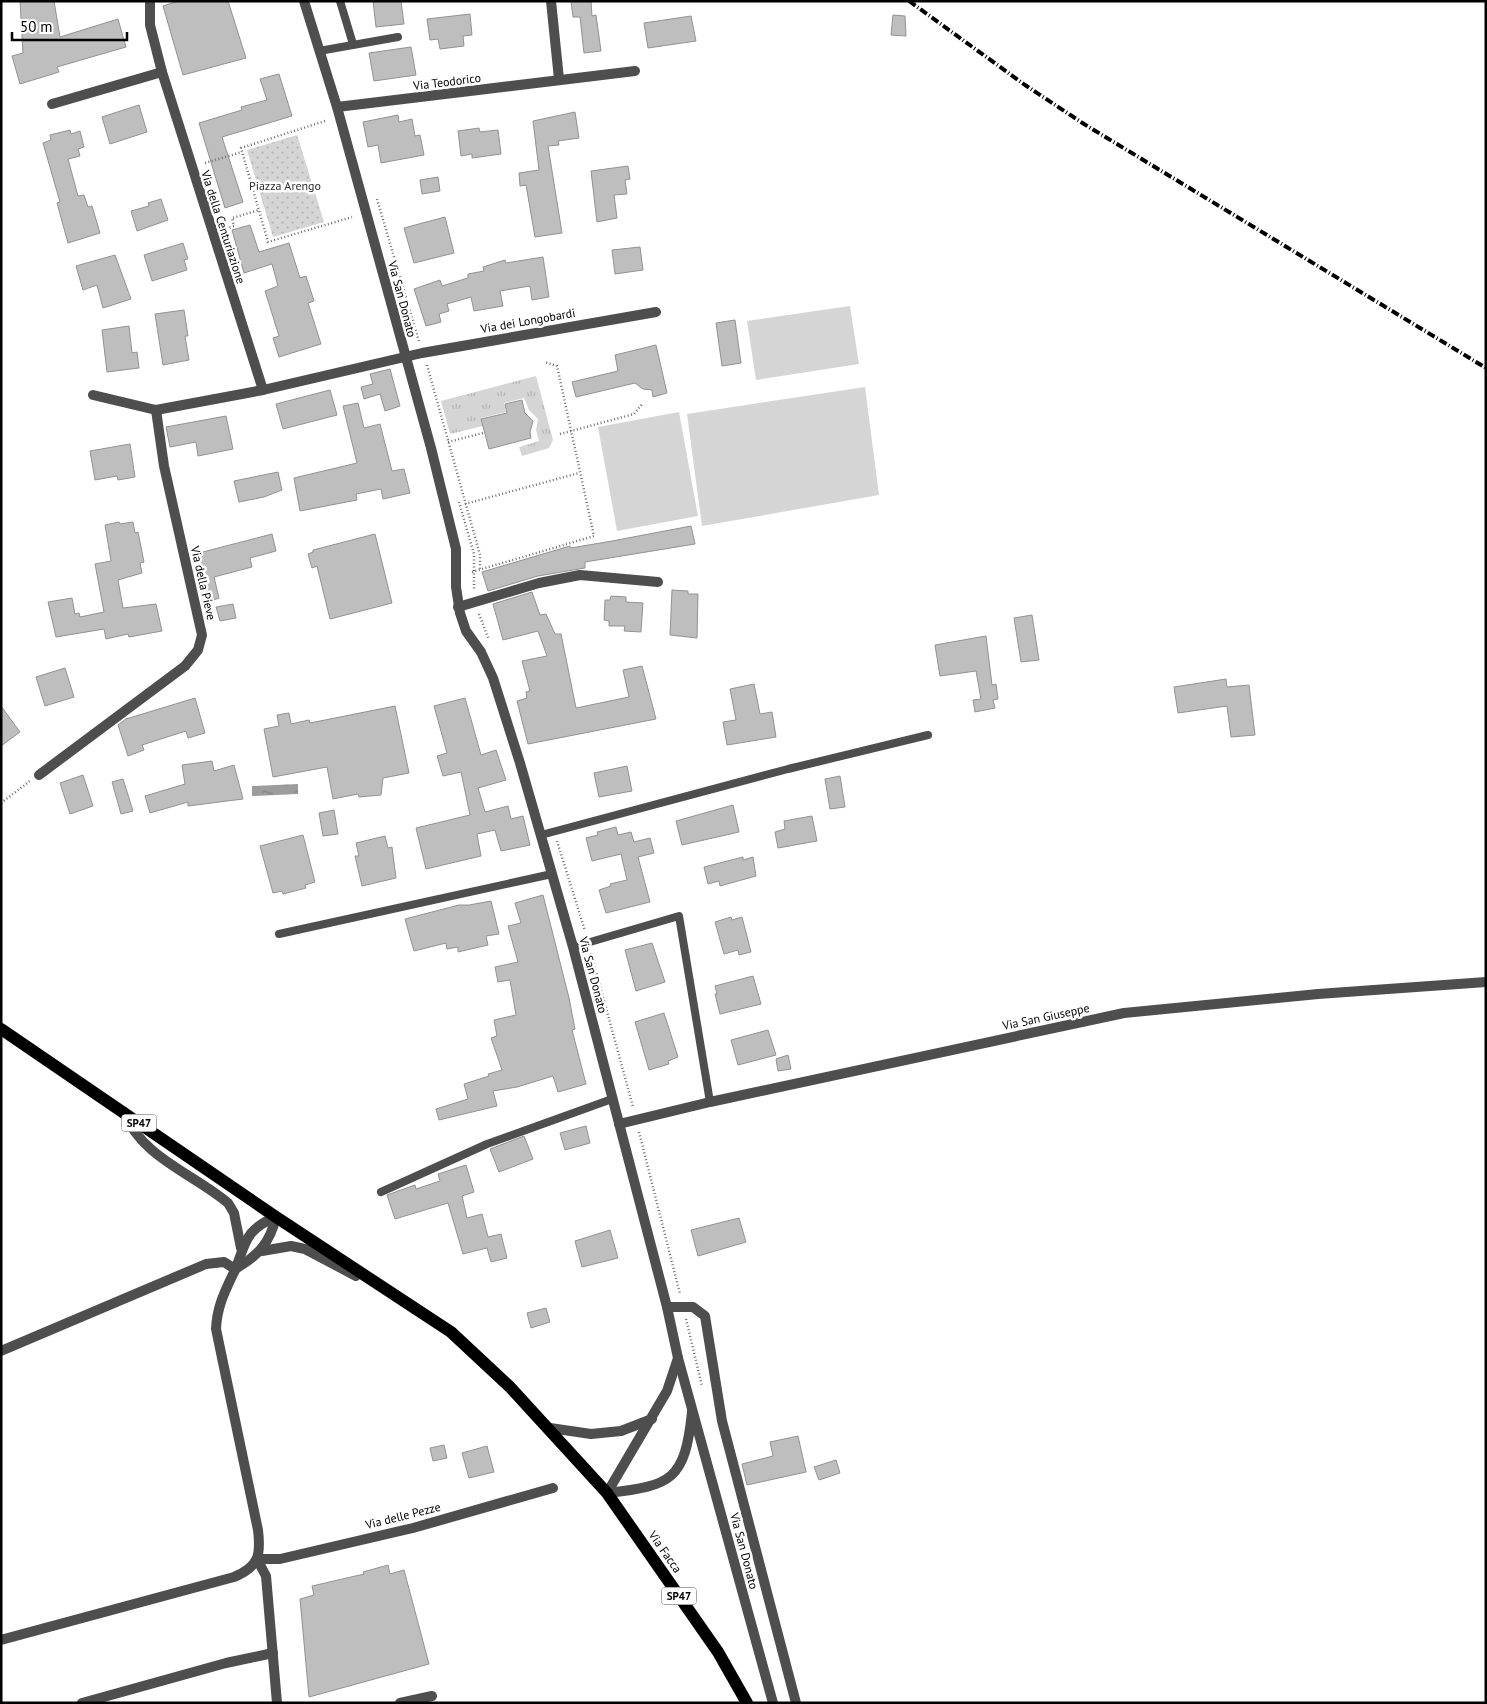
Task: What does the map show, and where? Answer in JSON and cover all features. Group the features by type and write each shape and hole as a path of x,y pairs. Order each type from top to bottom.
{"main road":[{"name":"SP47","path":"1,1029 276,1217 450,1332 510,1387 550,1428 607,1493"},
{"name":"Via Facca","path":"607,1493 718,1652 747,1703"}],"street":[{"name":"Via della Centuriazione","path":"150,1 150,25 162,72 263,390"},
{"name":"Via San Donato","path":"304,1 337,107 456,549 458,607 466,631 481,652 493,678 541,835 573,948 667,1307 678,1358 772,1703"},
{"path":"551,1 559,79"},
{"name":"Via Teodorico","path":"337,107 635,71"},
{"path":"52,104 162,72"},
{"name":"Via dei Longobardi","path":"406,358 422,353 656,312"},
{"path":"93,395 156,410 263,390 406,358"},
{"name":"Via della Pieve","path":"39,775 185,666 198,650 202,634 164,466 156,410"},
{"path":"458,607 539,583 580,575 658,582"},
{"name":"Via San Giuseppe","path":"619,1124 710,1102 1124,1013 1318,994 1486,982"},
{"path":"124,1112 132,1130 148,1148 228,1203 234,1213 241,1248"},
{"path":"1,1640 234,1577 248,1572 257,1560 260,1548 258,1530 216,1329 220,1299 235,1269 241,1248 256,1227 276,1217"},
{"path":"262,1251 270,1238 276,1217"},
{"path":"235,1269 262,1251 291,1246 305,1249 417,1310"},
{"path":"1,1351 206,1264 224,1262 235,1269"},
{"path":"667,1307 693,1306 705,1316 722,1421 796,1703"},
{"path":"607,1493 667,1391 678,1358"},
{"name":"Via San Donato","path":"607,1493 646,1489 664,1482 680,1468 687,1448 692,1406"},
{"path":"550,1428 591,1434 622,1431 652,1419"},
{"name":"Via delle Pezze","path":"257,1560 280,1559 413,1528 552,1488"},
{"path":"257,1560 266,1576 277,1703"},
{"path":"82,1703 226,1662 273,1652"},
{"path":"400,1703 432,1696"}],"lane":[{"path":"340,1 353,44"},
{"path":"319,51 398,37"},
{"path":"541,835 928,734"},
{"path":"279,934 552,874"},
{"path":"573,948 679,916 710,1102"},
{"path":"381,1192 487,1144 612,1099"}],"path":[{"path":"325,121 240,148 268,242 352,217"},
{"path":"201,164 242,152"},
{"path":"375,191 422,353 427,359 426,370 480,555 480,569"},
{"path":"221,230 234,226 232,218 259,210"},
{"path":"472,572 594,536 557,366 545,362"},
{"path":"560,434 634,414 643,403"},
{"path":"448,442 483,433"},
{"path":"466,504 579,474"},
{"path":"1,803 39,775"},
{"path":"642,1143 683,1307"}],"green space":[{"name":"Piazza Arengo","path":"297,135 324,222 273,237 247,150"},
{"path":"850,306 859,364 756,380 747,321"},
{"path":"536,376 553,440 549,448 522,456 519,447 539,441 536,430 538,419 529,410 524,398 504,403 506,412 481,418 483,426 450,434 441,401"},
{"path":"865,387 879,495 702,526 687,414"},
{"path":"679,412 698,516 617,531 598,427"}],"water":[{"path":"298,784 298,794 252,796 252,786"}],"building":[{"path":"20,1 54,1 60,37 118,19 126,47 57,67 59,72 20,84 12,56 23,53"},
{"path":"178,1 228,1 246,58 183,75 163,6"},
{"path":"373,1 401,1 404,24 376,27"},
{"path":"571,1 591,1 592,16 596,15 601,51 584,53 580,17 573,17"},
{"path":"470,14 472,35 463,36 464,46 440,49 438,39 430,40 427,19"},
{"path":"893,15 905,16 906,36 891,35"},
{"path":"691,16 696,41 648,48 644,23"},
{"path":"411,47 416,75 374,81 369,53"},
{"path":"279,74 292,116 222,137 243,202 225,208 199,123 242,110 241,107 267,100 260,79"},
{"path":"139,105 147,132 110,144 102,117"},
{"path":"575,112 579,138 558,141 559,145 548,146 562,233 535,237 526,185 520,186 519,173 539,170 533,121"},
{"path":"398,115 399,122 412,119 415,136 420,135 424,155 381,163 378,145 368,147 363,122"},
{"path":"479,128 480,132 498,130 501,154 472,158 472,154 461,156 458,131"},
{"path":"70,130 71,134 80,131 84,147 78,149 80,156 68,159 78,196 84,195 88,207 92,206 100,233 68,243 57,203 60,202 43,143 51,140 50,135"},
{"path":"628,166 630,179 625,180 627,194 614,195 617,218 597,222 591,171"},
{"path":"438,177 440,191 422,194 420,180"},
{"path":"161,199 168,220 137,231 131,211 149,206 148,203"},
{"path":"445,217 454,253 414,263 404,228"},
{"path":"250,225 259,252 289,243 300,278 306,276 314,301 308,303 321,344 279,357 273,338 279,336 265,291 278,286 272,264 244,273 232,230"},
{"path":"183,243 188,259 184,260 187,270 152,281 144,255"},
{"path":"640,247 643,270 615,274 612,250"},
{"path":"115,255 131,299 103,308 97,285 83,290 76,266"},
{"path":"543,257 549,297 532,300 530,286 500,291 503,306 474,311 471,297 447,304 449,311 439,314 441,322 426,326 414,289 440,280 442,286 468,278 468,274 484,271 483,267 505,260 506,263"},
{"path":"184,310 188,336 185,336 189,360 163,365 155,314"},
{"path":"735,320 741,363 722,366 716,323"},
{"path":"129,326 132,353 137,352 139,368 107,372 102,330"},
{"path":"656,345 667,393 653,397 652,390 643,389 635,383 576,397 572,382 618,371 615,355"},
{"path":"390,369 400,406 385,411 380,394 364,399 361,387 373,384 370,374"},
{"path":"330,390 337,415 283,429 276,404"},
{"path":"522,400 525,413 533,421 530,432 531,438 489,449 481,419 507,413 505,404"},
{"path":"358,403 364,428 380,424 392,471 404,469 410,493 383,499 381,489 356,494 357,500 300,511 294,478 357,463 343,406"},
{"path":"226,416 233,449 198,456 196,442 170,447 166,427"},
{"path":"130,444 135,477 118,480 117,476 95,480 90,451"},
{"path":"278,472 282,490 264,497 239,502 234,481"},
{"path":"119,522 120,524 133,522 135,533 138,532 144,562 140,563 142,573 118,580 123,608 156,604 162,631 129,637 128,634 106,639 104,629 56,637 48,602 72,598 75,614 79,613 80,617 104,612 95,564 111,561 105,525"},
{"path":"691,526 695,544 585,562 585,568 538,576 488,591 482,572 570,546 571,548"},
{"path":"272,534 276,551 250,558 252,567 214,577 219,598 208,602 195,554"},
{"path":"375,534 392,603 330,619 317,566 312,568 308,554 313,552 313,550"},
{"path":"672,590 688,591 688,594 698,594 697,638 670,635"},
{"path":"532,592 540,615 546,614 555,634 561,634 576,708 629,697 623,670 642,666 656,719 528,744 517,701 527,698 526,692 530,691 522,661 547,656 538,631 503,640 493,604"},
{"path":"611,596 626,597 626,602 643,603 641,632 624,631 625,626 609,626 609,621 604,620 605,600 610,600"},
{"path":"233,604 236,618 220,621 216,607"},
{"path":"1032,615 1039,660 1021,662 1014,618"},
{"path":"986,636 992,685 996,684 998,699 993,700 995,708 975,712 973,700 981,699 976,671 940,676 935,645"},
{"path":"65,668 74,697 45,706 36,677"},
{"path":"1226,679 1227,687 1249,685 1255,735 1231,737 1227,706 1178,713 1174,687"},
{"path":"754,684 760,714 772,712 776,737 727,745 723,722 736,720 730,689"},
{"path":"195,698 205,733 188,738 186,731 142,745 144,750 128,756 118,725 126,719"},
{"path":"465,698 481,755 496,750 506,780 478,788 485,812 508,806 511,819 523,816 530,845 501,851 495,830 477,834 481,856 426,869 416,828 470,815 461,772 443,776 437,756 447,753 434,706"},
{"path":"1,706 20,732 1,746"},
{"path":"395,706 409,773 383,778 381,795 359,797 358,794 333,799 327,767 273,777 264,729 279,726 277,715 289,713 291,724 309,720 310,723"},
{"path":"212,761 214,771 234,765 243,799 188,806 188,802 150,813 145,796 185,784 182,765"},
{"path":"627,766 632,791 599,797 594,773"},
{"path":"83,775 93,806 70,814 60,783"},
{"path":"840,776 845,807 830,809 825,779"},
{"path":"123,779 133,811 121,814 112,782"},
{"path":"733,805 739,832 682,845 676,821"},
{"path":"334,810 338,834 323,836 319,813"},
{"path":"812,816 817,841 778,848 775,832 785,829 784,821"},
{"path":"616,827 618,835 631,832 634,842 650,838 654,853 638,857 650,902 606,913 599,890 611,886 610,884 627,880 621,854 592,861 586,838 598,835 597,832"},
{"path":"303,835 315,882 305,885 306,888 283,894 282,891 273,893 260,846"},
{"path":"385,836 388,848 392,847 396,878 362,886 355,856 359,856 356,843"},
{"path":"743,857 743,860 753,857 756,876 720,886 719,881 708,884 704,867"},
{"path":"543,895 569,998 575,1029 572,1030 586,1084 558,1092 553,1076 517,1087 493,1091 497,1106 439,1120 436,1109 468,1099 464,1084 502,1070 491,1038 497,1036 494,1020 516,1015 510,980 498,982 495,967 518,962 508,926 521,923 515,903"},
{"path":"491,901 499,934 486,936 488,945 458,952 458,947 447,949 446,943 414,951 405,919 459,905"},
{"path":"731,917 732,920 742,917 751,952 739,955 738,950 724,954 715,922"},
{"path":"652,943 665,982 636,991 625,950"},
{"path":"753,976 761,1004 720,1014 715,986"},
{"path":"664,1013 678,1057 668,1061 669,1064 649,1070 635,1022"},
{"path":"768,1030 776,1055 738,1065 731,1040"},
{"path":"788,1055 791,1069 778,1071 776,1059"},
{"path":"586,1126 590,1143 565,1150 560,1133"},
{"path":"524,1136 533,1159 499,1172 490,1149"},
{"path":"466,1165 474,1192 462,1196 467,1218 482,1214 488,1237 501,1234 507,1258 491,1262 487,1248 463,1254 448,1203 395,1219 387,1195 415,1185 416,1189 440,1181 438,1174"},
{"path":"739,1218 746,1242 698,1256 691,1230"},
{"path":"610,1230 618,1258 582,1267 575,1241"},
{"path":"546,1308 550,1322 531,1328 527,1313"},
{"path":"798,1436 806,1472 747,1485 742,1464 773,1456 770,1442"},
{"path":"444,1445 447,1458 433,1461 430,1448"},
{"path":"487,1446 494,1472 469,1478 462,1453"},
{"path":"836,1460 840,1473 819,1480 814,1467"},
{"path":"388,1565 390,1574 404,1570 429,1664 309,1697 300,1599 314,1595 312,1586 364,1574 363,1572"}],"railway":[{"path":"909,1 1025,85 1084,124 1486,368"}]}
